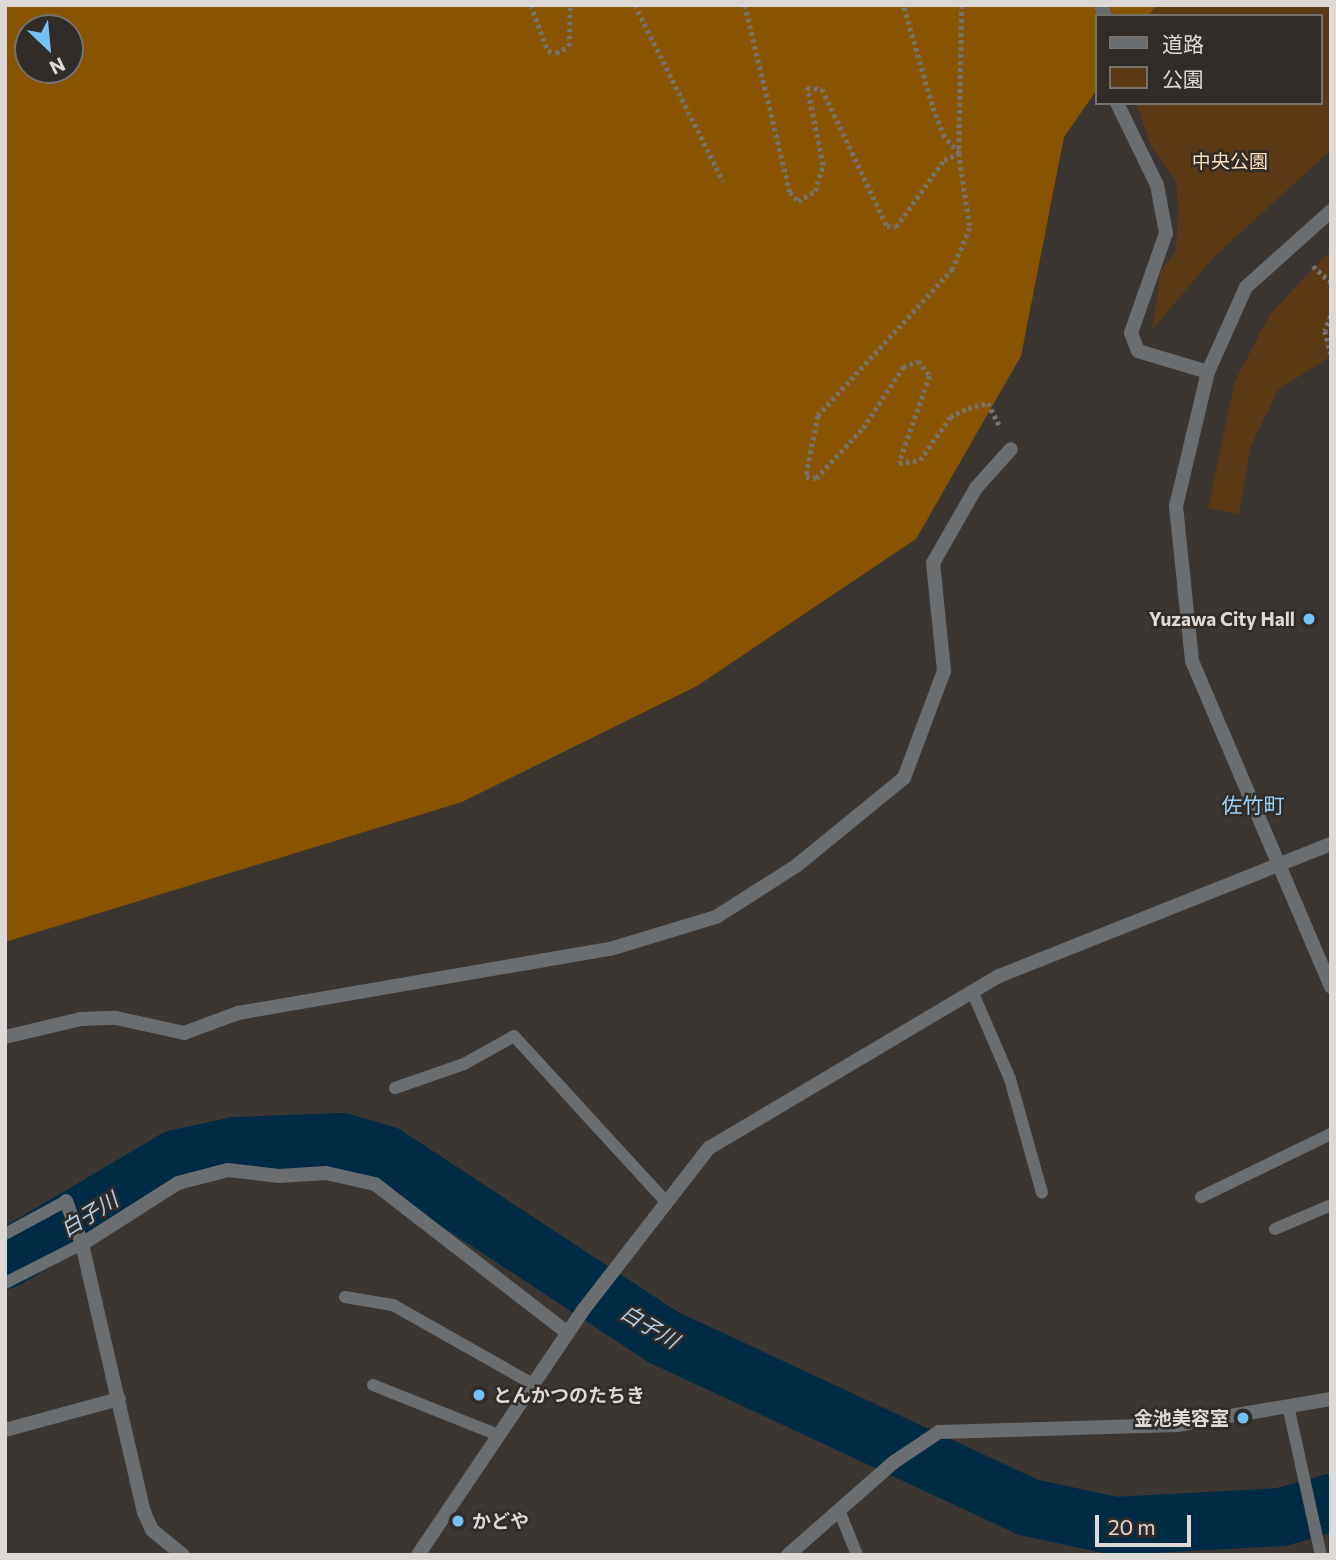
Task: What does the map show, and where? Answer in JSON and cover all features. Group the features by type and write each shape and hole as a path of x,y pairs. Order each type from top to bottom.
{"street":[{"path":"1118,105 1157,185 1166,233 1131,333 1138,351 1208,372"},
{"path":"1331,211 1246,287 1208,372 1176,506 1192,661 1331,988"},
{"path":"5,1037 81,1019 116,1018 184,1034 238,1013 610,949 716,917 796,866 904,778 944,671 933,564 976,488 1011,449"},
{"path":"418,1555 498,1435 536,1386 584,1309 638,1236 709,1148 972,991 1331,844"},
{"path":"82,1244 178,1183 228,1170 279,1176 326,1173 376,1184 568,1333"},
{"path":"66,1201 82,1244 144,1512 152,1530 183,1555"},
{"path":"5,1430 119,1399"},
{"path":"788,1555 894,1462 939,1432 1177,1425 1289,1410 1331,1399"}],"lane":[{"path":"972,991 1010,1079 1042,1193"},
{"path":"395,1088 464,1064 514,1036 666,1202"},
{"path":"1201,1197 1331,1134"},
{"path":"5,1234 66,1201"},
{"path":"1275,1229 1331,1205"},
{"path":"5,1283 82,1244"},
{"path":"345,1297 393,1305 536,1386"},
{"path":"373,1385 498,1435"},
{"path":"1289,1410 1321,1555"},
{"path":"839,1510 857,1555"}],"path":[{"path":"531,5 548,51 556,53 569,46 570,5"},
{"path":"635,5 723,181"},
{"path":"745,5 790,192 798,201 815,191 823,165 807,88 822,89 887,226 906,217 944,160 959,153"},
{"path":"903,5 944,137 959,153"},
{"path":"962,5 959,153 970,228 953,269 818,416 806,477 816,478 863,428 903,367 918,360 930,376 898,453 900,463 920,460 950,417 988,403 1011,449"},
{"path":"1313,266 1331,282"},
{"path":"1331,316 1325,331 1331,353"}],"green space":[{"name":"中央公園","path":"1127,5 1331,5 1331,150 1213,258 1152,330 1161,270 1176,251 1178,210 1176,181 1151,146 1137,105 1322,105 1322,14 1129,14"},
{"path":"1331,250 1331,356 1278,390 1251,446 1239,514 1208,508 1235,381 1270,314"}],"shaded area":[{"path":"5,5 1156,5 1149,14 1094,14 1094,94 1064,137 1021,356 916,539 697,686 462,802 5,942"}],"waterway":[{"name":"白子川","path":"5,1260 176,1159 235,1146 342,1142 386,1155 663,1337 1027,1507 1115,1526 1281,1517 1331,1503"}],"place":[{"name":"Yuzawa City Hall","path":"1309,619"},
{"name":"とんかつのたちき","path":"479,1395"},
{"name":"金池美容室","path":"1243,1418"},
{"name":"かどや","path":"458,1521"}],"district":[{"name":"佐竹町","path":"1253,805"}]}
